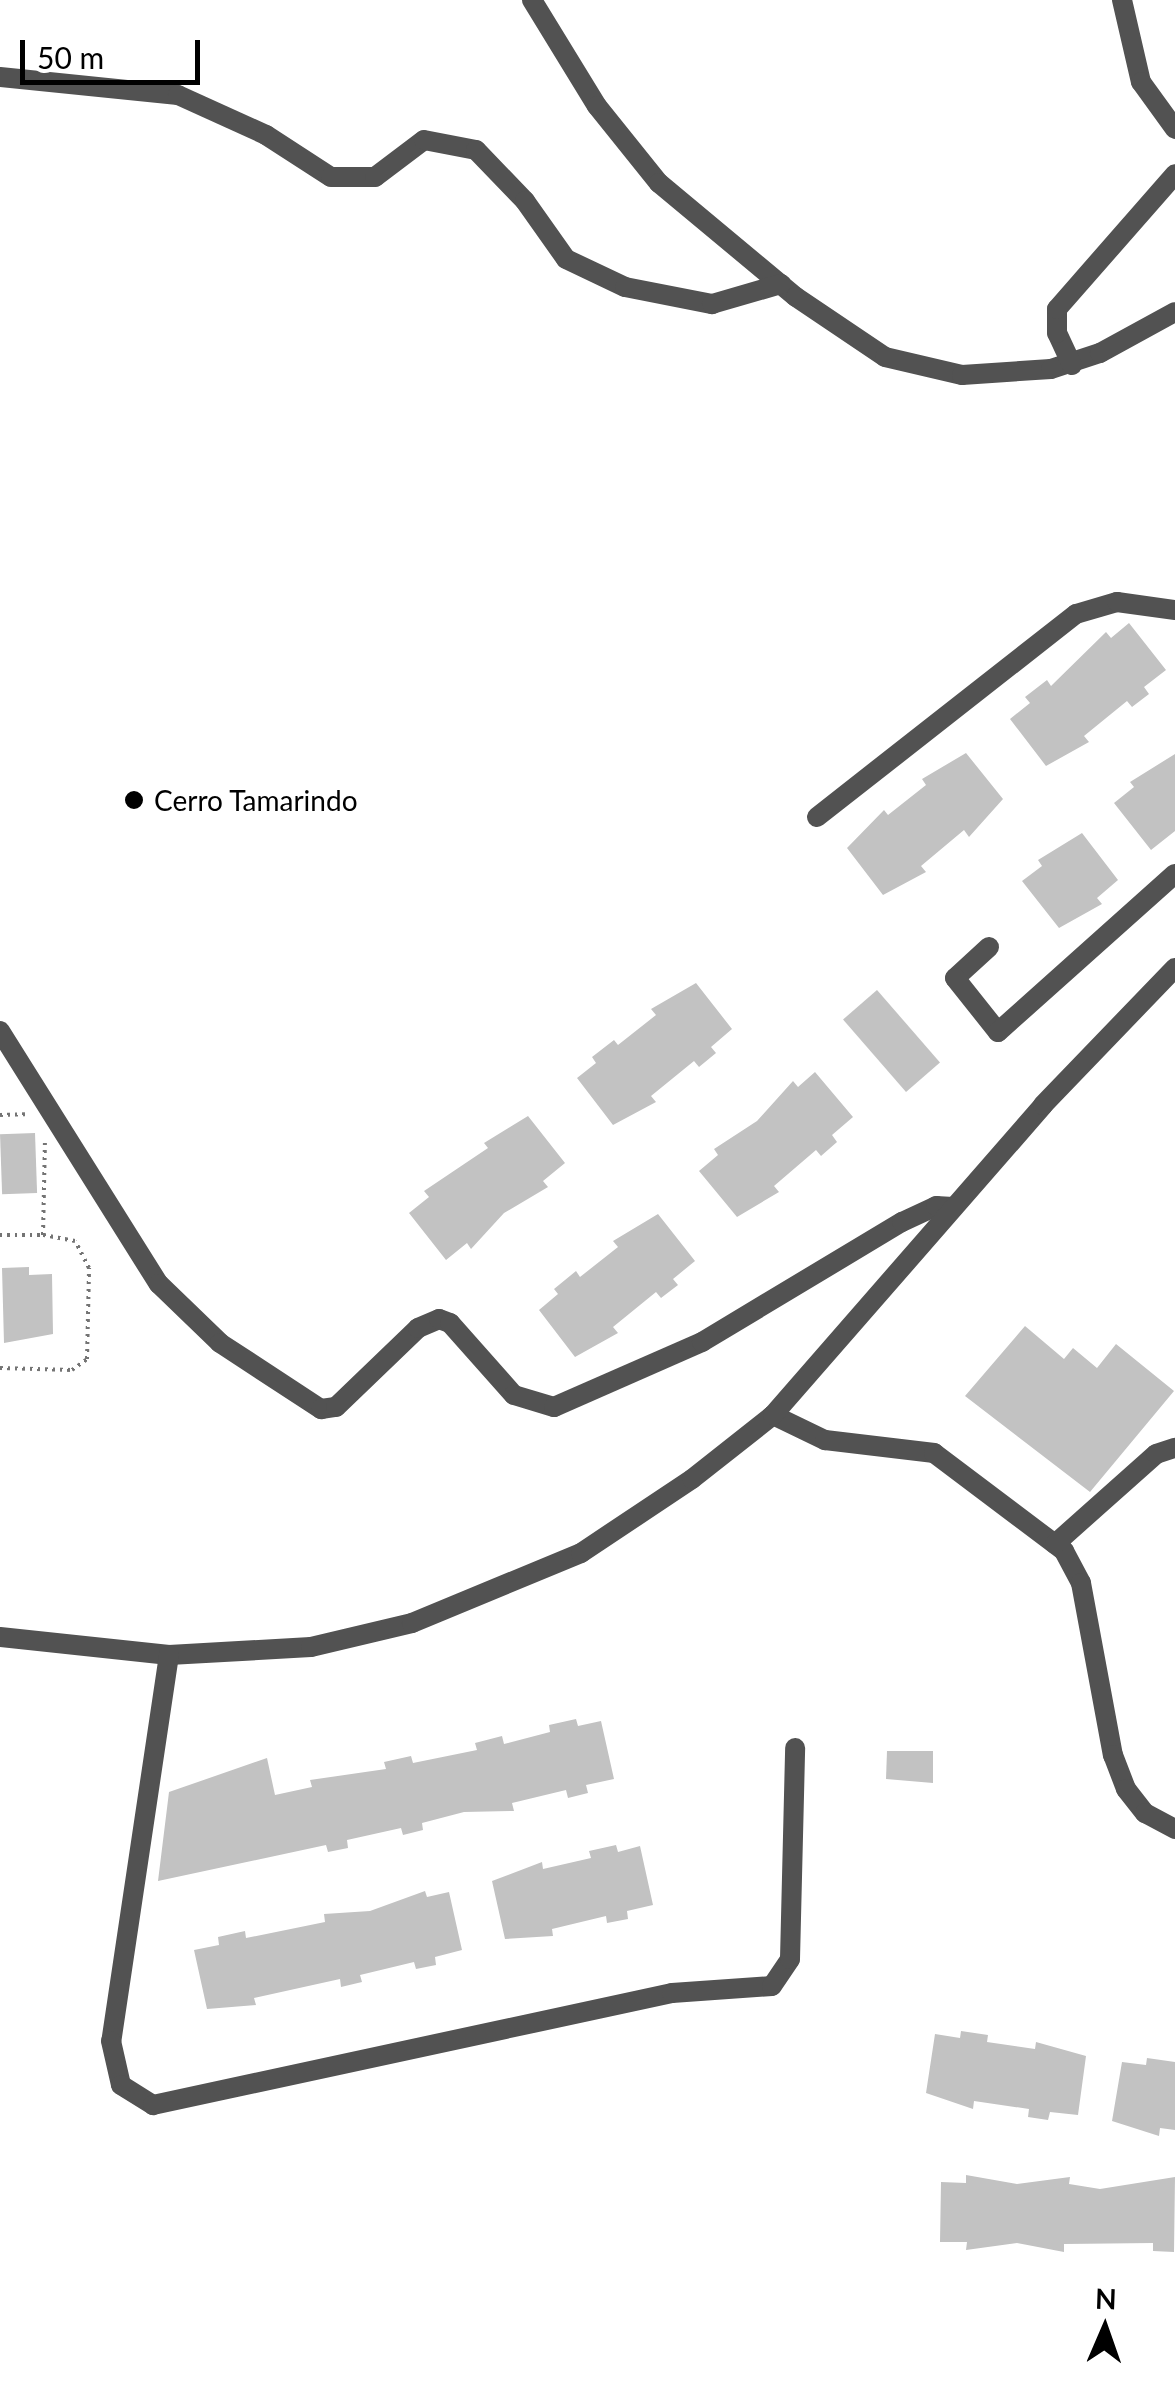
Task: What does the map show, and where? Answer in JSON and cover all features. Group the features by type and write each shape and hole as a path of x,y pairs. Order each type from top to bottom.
{"street":[{"path":"532,0 632,154 781,284 885,357 922,369 999,377 1072,365 1175,312"},
{"path":"1122,0 1141,82 1175,129"},
{"path":"0,77 178,96 266,134 330,177 375,176 424,140 476,150 526,201 566,260 625,287 712,304 781,284"},
{"path":"1072,365 1057,334 1057,309 1175,174"},
{"path":"817,817 1076,614 1116,602 1175,610"},
{"path":"988,947 955,978 998,1032 1175,874"},
{"path":"0,1638 168,1656 311,1647 463,1605 595,1544 692,1479 772,1414 953,1208 1175,968"},
{"path":"0,1031 158,1284 220,1343 320,1409 336,1406 418,1328 439,1320 450,1323 514,1395 554,1407 702,1342 902,1222 936,1206 953,1208"},
{"path":"772,1414 825,1440 934,1453 1055,1544 1082,1583 1113,1754 1126,1789 1145,1814 1175,1829"},
{"path":"1055,1544 1156,1454 1175,1448"},
{"path":"168,1656 112,2041 122,2084 153,2105 672,1994 772,1986 790,1959 795,1748"}],"path":[{"path":"0,1115 31,1114"},
{"path":"43,1236 45,1139"},
{"path":"0,1235 76,1241 89,1268 87,1358 72,1370 0,1368"}],"building":[{"path":"1129,623 1166,670 1144,687 1149,694 1132,707 1127,701 1084,736 1089,742 1046,766 1010,719 1030,703 1025,697 1047,680 1051,686 1106,632 1111,638"},
{"path":"966,753 1003,799 969,837 964,830 921,866 926,872 883,895 847,848 884,810 888,815 926,785 922,779"},
{"path":"1175,754 1175,831 1151,850 1114,803 1134,787 1130,782"},
{"path":"1082,833 1118,880 1097,898 1102,904 1059,928 1022,881 1042,866 1038,860"},
{"path":"696,983 732,1029 711,1047 716,1053 699,1067 694,1061 651,1096 656,1102 613,1125 577,1078 596,1063 592,1057 614,1040 618,1045 656,1015 651,1009"},
{"path":"877,990 940,1062 906,1092 843,1020"},
{"path":"815,1072 853,1117 832,1135 837,1142 821,1156 816,1150 774,1186 779,1192 737,1217 699,1171 718,1155 714,1149 757,1121 793,1081 798,1087"},
{"path":"528,1116 565,1163 543,1181 548,1187 504,1213 471,1249 467,1243 446,1260 409,1213 429,1197 424,1191 488,1148 484,1143"},
{"path":"35,1133 37,1193 2,1194 0,1134"},
{"path":"658,1214 695,1261 673,1279 678,1285 661,1298 656,1292 613,1327 618,1333 575,1357 539,1310 558,1294 554,1289 576,1271 580,1277 618,1247 613,1241"},
{"path":"29,1267 29,1275 52,1274 53,1334 4,1343 2,1268"},
{"path":"1025,1326 1064,1359 1073,1348 1097,1368 1116,1344 1174,1391 1090,1492 965,1396"},
{"path":"576,1719 578,1726 601,1721 614,1779 586,1785 588,1793 568,1798 566,1790 512,1803 514,1811 464,1812 422,1823 423,1830 403,1835 401,1828 347,1840 348,1848 328,1852 326,1845 158,1881 169,1792 267,1758 275,1795 312,1787 310,1780 386,1769 384,1762 411,1756 413,1763 477,1750 475,1743 502,1736 504,1744 550,1732 549,1725"},
{"path":"887,1751 933,1751 933,1783 886,1779"},
{"path":"616,1845 618,1852 640,1846 653,1905 627,1911 628,1919 607,1923 606,1916 552,1929 553,1936 505,1939 492,1881 542,1862 543,1869 591,1858 589,1851"},
{"path":"425,1891 427,1897 449,1892 462,1950 435,1957 436,1965 416,1969 414,1962 360,1975 362,1982 341,1987 340,1979 254,1998 256,2005 207,2009 194,1950 219,1945 218,1937 245,1931 246,1938 325,1922 324,1914 370,1911"},
{"path":"961,2031 988,2035 987,2042 1035,2049 1036,2042 1086,2056 1078,2115 1050,2112 1048,2120 1028,2117 1029,2109 974,2101 973,2109 926,2093 935,2034 960,2038"},
{"path":"1147,2058 1175,2062 1175,2130 1160,2128 1159,2136 1112,2121 1122,2062 1146,2065"},
{"path":"966,2175 1017,2184 1070,2177 1069,2184 1100,2189 1175,2177 1174,2252 1153,2251 1153,2243 1064,2244 1064,2252 1017,2243 966,2250 967,2242 940,2242 941,2182 966,2183"}],"place":[{"name":"Cerro Tamarindo","path":"134,800"}]}
